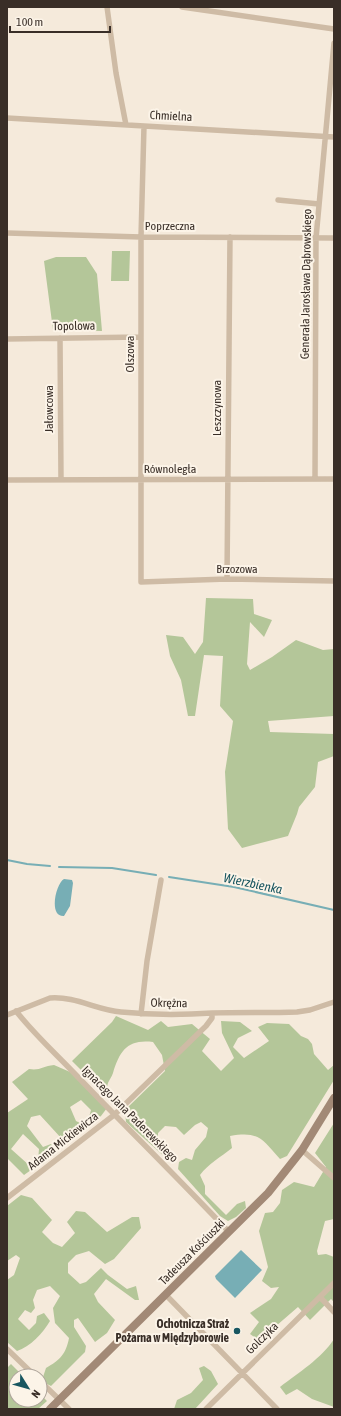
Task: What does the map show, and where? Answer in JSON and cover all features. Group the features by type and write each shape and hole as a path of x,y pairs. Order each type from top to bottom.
{"main road":[{"name":"Tadeusza Kościuszki","path":"50,1409 268,1193 302,1150 334,1098"}],"street":[{"path":"107,7 116,73 126,125"},
{"path":"182,7 334,29"},
{"name":"Generała Jarosława Dąbrowskiego","path":"315,479 316,238 324,136 334,43"},
{"name":"Chmielna","path":"7,118 334,136"},
{"name":"Olszowa","path":"141,582 141,237 144,126"},
{"path":"278,200 319,204"},
{"name":"Poprzeczna","path":"9,235 334,238"},
{"name":"Leszczynowa","path":"227,579 230,237"},
{"name":"Topolowa","path":"7,338 141,337"},
{"name":"Jałowcowa","path":"60,338 61,480"},
{"name":"Równoległa","path":"7,480 334,479"},
{"name":"Brzozowa","path":"141,582 227,579 334,581"},
{"path":"141,1014 147,960 161,880"},
{"name":"Okrężna","path":"7,1014 50,998 58,997 111,1011 141,1014 186,1015 212,1013 297,1012 310,1010 334,1002"},
{"name":"Ignacego Jana Paderewskiego","path":"16,1011 114,1115 173,1173 229,1232"},
{"name":"Adama Mickiewicza","path":"7,1198 114,1115 206,1026 212,1018 212,1013"},
{"path":"302,1150 334,1178"},
{"name":"Golczyka","path":"206,1409 334,1283"},
{"path":"166,1295 277,1409"},
{"path":"320,1297 334,1312"},
{"path":"7,1349 27,1368"},
{"path":"48,1388 69,1409"}],"green space":[{"path":"112,251 130,251 129,281 111,281"},
{"path":"56,257 86,257 97,274 102,331 53,330 44,261"},
{"path":"206,598 253,599 254,614 272,620 264,637 250,622 247,664 250,670 296,640 323,650 334,649 334,716 268,721 270,732 334,734 334,756 318,762 315,787 299,807 288,836 242,848 228,829 225,772 233,721 220,706 223,656 204,655 195,716 188,716 181,680 170,656 166,635 183,637 195,654 203,642"},
{"path":"116,1016 148,1030 161,1021 168,1027 192,1024 210,1039 202,1051 221,1071 234,1058 222,1033 221,1021 240,1022 252,1031 238,1038 233,1047 244,1058 269,1041 258,1027 267,1023 289,1024 301,1036 308,1039 312,1044 314,1054 328,1070 334,1065 334,1080 287,1156 280,1159 269,1146 254,1136 230,1136 232,1148 211,1164 200,1175 205,1186 205,1194 226,1215 237,1204 245,1201 246,1208 236,1217 228,1221 220,1216 178,1169 179,1162 186,1158 192,1160 195,1150 206,1137 208,1128 201,1122 195,1125 184,1135 176,1127 165,1126 158,1133 158,1139 174,1154 167,1159 126,1122 125,1110 165,1071 162,1055 153,1042 137,1042 131,1044 122,1052 108,1083 107,1090 104,1093 72,1061 112,1022"},
{"path":"54,1065 77,1075 107,1108 101,1116 92,1123 88,1121 91,1110 81,1100 70,1107 76,1121 84,1125 75,1136 66,1139 62,1139 40,1115 31,1117 27,1126 43,1147 51,1144 56,1151 43,1164 38,1160 39,1149 23,1134 11,1149 30,1166 31,1170 24,1175 7,1158 7,1113 28,1099 12,1082 29,1069"},
{"path":"334,1123 334,1219 325,1221 317,1251 318,1255 326,1254 334,1257 334,1302 331,1299 310,1320 298,1307 276,1326 265,1328 261,1342 250,1334 259,1322 250,1313 271,1299 279,1287 271,1288 262,1281 268,1267 259,1231 265,1213 273,1212 280,1203 282,1190 294,1182 314,1187 326,1167 315,1153"},
{"path":"21,1195 32,1198 52,1220 42,1232 53,1243 62,1247 75,1233 67,1222 76,1211 85,1212 107,1232 132,1217 139,1217 141,1228 114,1259 105,1264 89,1251 76,1255 68,1263 68,1273 80,1284 86,1282 101,1268 127,1289 136,1286 139,1300 135,1300 106,1279 94,1294 98,1302 115,1320 107,1333 95,1342 78,1318 74,1320 74,1327 86,1346 85,1352 51,1386 48,1384 48,1368 46,1368 62,1356 69,1338 55,1323 53,1308 60,1296 50,1286 37,1290 33,1300 35,1308 31,1313 25,1310 18,1319 29,1330 36,1323 37,1316 44,1313 50,1321 44,1330 31,1343 17,1351 7,1342 7,1280 14,1275 20,1258 16,1255 7,1261 7,1206"},
{"path":"334,1339 334,1407 312,1399 297,1389 286,1395 280,1387 323,1353"},
{"path":"11,1364 15,1368 8,1368 8,1408 39,1408 38,1409 7,1409 7,1368"},
{"path":"204,1366 211,1371 218,1384 195,1409 174,1409 177,1400 191,1393 203,1380 199,1368"}],"water":[{"path":"64,879 72,880 73,883 70,906 64,916 59,915 56,911 55,899 58,887"},
{"path":"241,1250 262,1270 235,1298 216,1279 215,1276"}],"waterway":[{"name":"Wierzbienka","path":"7,860 50,866"},
{"name":"Wierzbienka","path":"59,867 112,868 156,875"},
{"name":"Wierzbienka","path":"169,877 234,887 334,910"}],"place":[{"name":"Ochotnicza Straż Pożarna w Międzyborowie","path":"237,1331"}]}
